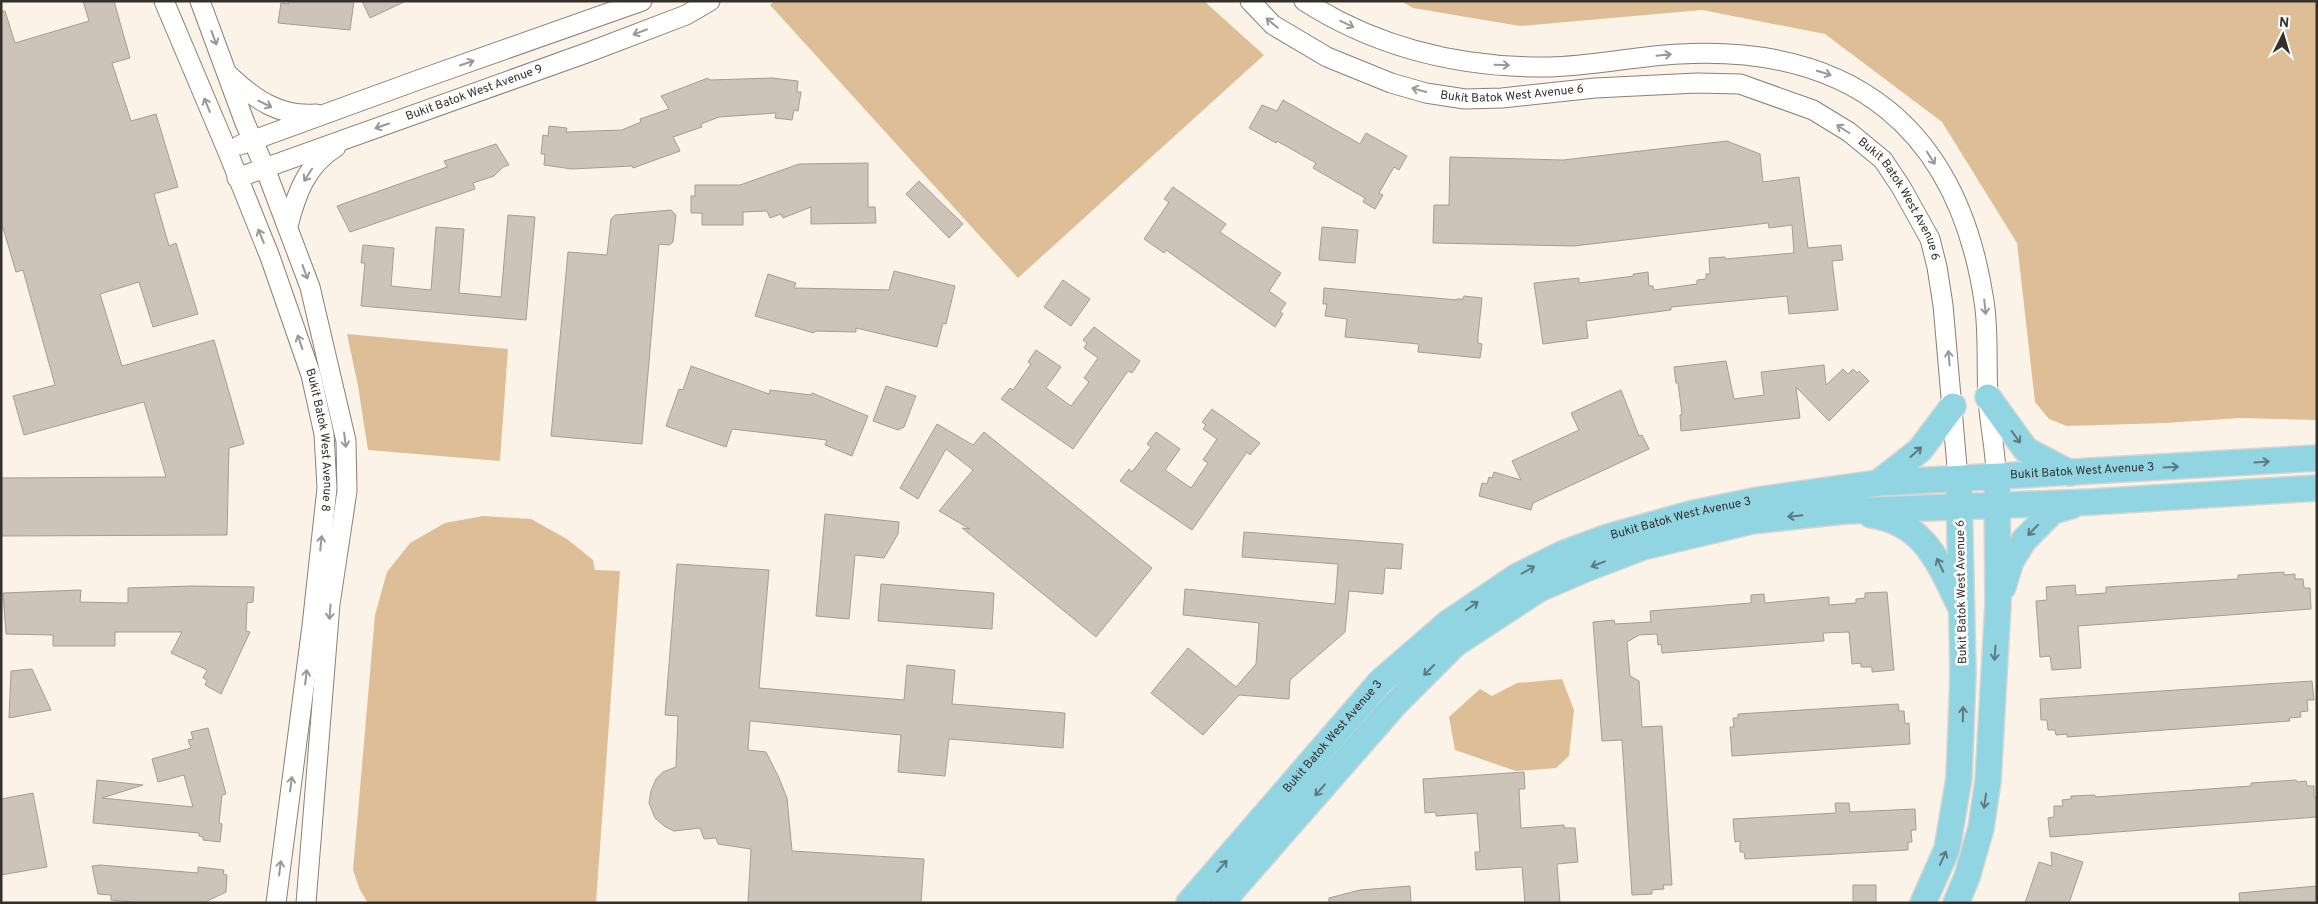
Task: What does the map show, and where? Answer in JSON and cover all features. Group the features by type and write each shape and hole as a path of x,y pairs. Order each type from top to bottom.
{"main road":[{"path":"1988,397 2026,450 2070,473"},
{"path":"1878,483 1920,450 1953,406"},
{"name":"Bukit Batok West Avenue 3","path":"1189,903 1381,681 1448,623 1516,577 1562,554 1608,537 1690,514 1758,500 1878,483 2317,458"},
{"name":"Bukit Batok West Avenue 6","path":"1956,903 1967,877 1981,828 1990,753 1998,604 1996,477"},
{"name":"Bukit Batok West Avenue 6","path":"1923,903 1947,849 1957,797 1961,754 1963,674 1958,478"},
{"name":"Bukit Batok West Avenue 3","path":"1222,903 1396,703 1464,636 1539,589 1644,547 1752,521 1844,511 2091,502 2317,488"},
{"path":"1998,604 2011,561 2024,540 2052,511 2091,502"},
{"path":"1844,511 1889,518 1919,536 1934,554 1961,609"}],"street":[{"name":"Bukit Batok West Avenue 8","path":"164,1 270,257 311,375 324,434 326,488 311,636 276,903"},
{"name":"Bukit Batok West Avenue 8","path":"200,1 310,287 336,392 346,450 347,491 330,604 306,903"},
{"path":"227,150 642,1"},
{"name":"Bukit Batok West Avenue 9","path":"237,178 589,52 686,15 710,1"},
{"name":"Bukit Batok West Avenue 6","path":"1250,1 1273,25 1327,57 1391,83 1426,92 1464,99 1502,98 1614,87 1697,83 1740,84 1813,110 1849,132 1883,160 1901,187 1930,239 1943,305 1958,478"},
{"name":"Bukit Batok West Avenue 6","path":"1304,1 1321,12 1370,35 1434,57 1470,64 1550,67 1679,54 1741,55 1766,57 1794,64 1832,75 1855,88 1901,120 1918,138 1932,158 1964,220 1976,259 1984,302 1988,397 1996,477"},
{"path":"227,74 255,98 281,110 306,114 329,112"},
{"path":"288,226 296,198 311,169 327,152 358,134"},
{"path":"1961,754 1990,753"}],"shaded area":[{"path":"775,1 1204,1 1264,55 1018,278 770,5"},
{"path":"1401,1 2317,1 2317,420 2240,418 2165,423 2067,426 2049,419 2035,402 2017,243 1942,122 1825,34 1702,10 1520,26 1413,8"},
{"path":"347,334 508,349 500,461 368,450 358,386"},
{"path":"483,516 531,519 567,539 593,560 595,570 620,571 596,903 368,903 360,890 353,870 375,615 387,572 410,543 445,523"},
{"path":"1562,679 1574,710 1569,756 1556,768 1516,771 1455,750 1449,717 1480,689 1492,696 1517,683"}],"building":[{"path":"83,1 114,1 130,58 112,63 131,121 156,114 178,187 154,194 169,246 176,243 198,314 153,327 139,282 100,294 122,366 214,340 244,444 229,448 227,535 1,536 1,478 166,477 144,402 24,435 13,396 55,385 23,270 16,272 1,221 1,11 5,11 15,43 89,21"},
{"path":"289,1 354,1 350,30 278,23 281,3 289,4"},
{"path":"362,1 406,1 370,18"},
{"path":"708,78 710,80 772,78 798,81 797,92 801,92 798,111 794,110 792,120 775,118 776,113 719,117 701,124 702,127 673,137 680,151 633,168 632,166 572,169 544,165 545,154 541,154 543,135 548,136 549,126 567,128 566,132 622,130 641,122 640,119 669,109 661,96"},
{"path":"1283,100 1360,144 1366,133 1407,156 1399,170 1394,167 1379,193 1383,195 1375,209 1363,202 1365,198 1313,168 1316,163 1249,128 1262,105 1277,111"},
{"path":"1727,141 1760,154 1763,182 1799,177 1808,248 1841,245 1843,260 1832,261 1838,310 1789,314 1787,296 1671,307 1671,310 1586,321 1588,338 1543,344 1534,283 1579,278 1579,283 1634,276 1633,274 1648,272 1649,286 1653,286 1654,290 1697,284 1697,280 1706,279 1706,274 1710,274 1709,258 1725,257 1725,259 1794,253 1792,225 1769,228 1768,223 1574,246 1433,243 1434,205 1449,205 1450,157 1563,160"},
{"path":"496,144 509,165 503,167 494,176 473,183 475,189 350,232 337,206 447,167 444,161"},
{"path":"868,163 868,207 875,207 876,223 811,224 811,207 783,218 781,214 770,218 767,211 743,212 743,225 702,225 702,213 691,213 691,196 695,196 695,185 740,185 799,164"},
{"path":"919,181 963,224 949,238 906,194"},
{"path":"1173,187 1226,224 1220,232 1281,273 1269,291 1286,303 1280,312 1283,314 1275,327 1166,250 1164,253 1144,239 1169,202 1164,199"},
{"path":"671,210 676,215 673,242 669,245 659,244 642,444 551,436 568,252 607,255 611,219 615,215"},
{"path":"508,215 535,217 526,320 361,306 365,263 361,263 363,245 394,248 391,286 431,290 436,227 464,229 459,293 501,297"},
{"path":"1322,227 1358,230 1355,263 1319,260"},
{"path":"894,271 955,286 946,324 943,323 937,347 856,328 856,332 815,331 814,333 755,316 768,274 796,283 794,288 889,290"},
{"path":"1063,280 1090,299 1071,326 1044,307"},
{"path":"1324,288 1457,300 1463,299 1464,296 1482,298 1478,336 1478,343 1482,344 1480,358 1418,352 1419,344 1345,337 1347,319 1325,316 1327,304 1323,304"},
{"path":"1094,327 1140,361 1132,373 1128,371 1073,449 1001,399 1010,388 1013,390 1031,364 1028,362 1036,350 1061,367 1046,388 1071,406 1089,382 1084,378 1098,358 1084,348 1087,343 1083,340"},
{"path":"1726,361 1734,399 1764,395 1761,372 1824,365 1826,385 1843,369 1848,374 1853,369 1857,373 1859,371 1869,381 1829,421 1796,387 1800,418 1681,431 1680,415 1682,414 1674,367"},
{"path":"691,366 769,394 770,390 811,395 812,393 868,416 852,456 825,445 827,440 732,429 726,447 666,426 679,389 683,390"},
{"path":"886,386 916,396 904,427 898,430 873,421"},
{"path":"1621,390 1639,436 1642,435 1649,449 1533,503 1531,510 1479,496 1482,483 1487,484 1489,477 1492,478 1494,472 1521,480 1512,461 1579,430 1571,413"},
{"path":"1212,409 1260,443 1250,455 1247,452 1192,530 1120,481 1129,469 1132,472 1151,447 1147,444 1156,432 1180,449 1165,470 1191,488 1208,463 1203,460 1217,439 1203,429 1206,425 1202,422"},
{"path":"937,424 973,445 984,432 1152,568 1096,637 962,528 970,529 939,511 973,470 946,449 918,499 900,488"},
{"path":"825,514 899,522 898,534 884,558 855,555 849,619 816,616"},
{"path":"1244,532 1403,544 1401,569 1385,568 1383,594 1349,591 1345,632 1290,680 1289,699 1239,695 1203,735 1151,693 1188,648 1236,687 1256,664 1259,623 1183,615 1185,589 1335,604 1338,564 1242,557"},
{"path":"677,564 769,570 759,688 904,700 907,665 955,670 952,704 1065,713 1063,748 949,739 945,776 898,772 901,735 750,721 748,750 766,752 787,798 792,851 924,859 921,903 748,903 751,849 718,844 716,838 704,839 700,828 674,831 664,826 655,818 649,803 656,779 663,772 676,767 678,716 665,715"},
{"path":"2284,572 2284,575 2295,574 2295,579 2303,579 2304,588 2310,588 2311,609 2078,626 2081,668 2052,670 2050,656 2040,657 2036,601 2047,600 2046,587 2075,585 2076,595 2106,593 2106,587 2238,579 2238,575"},
{"path":"881,584 994,593 992,629 878,621"},
{"path":"254,587 253,602 247,603 246,631 250,632 221,694 205,685 207,680 203,678 207,670 171,653 182,632 115,632 115,646 53,646 53,635 6,634 3,593 81,590 80,602 128,603 128,588"},
{"path":"1887,592 1894,670 1872,672 1872,667 1861,667 1861,663 1852,664 1849,632 1823,633 1824,641 1662,653 1661,644 1658,645 1657,634 1639,635 1627,642 1630,676 1639,681 1642,727 1662,726 1672,885 1663,885 1664,889 1652,890 1652,894 1632,895 1622,740 1602,741 1593,622 1614,620 1615,624 1651,622 1650,611 1751,603 1751,595 1764,594 1765,603 1829,597 1829,605 1856,603 1856,599 1865,598 1865,593"},
{"path":"32,669 51,710 9,718 11,671"},
{"path":"2312,681 2314,700 2307,700 2308,711 2300,712 2301,717 2289,718 2290,721 2067,737 2067,734 2056,735 2055,730 2048,730 2047,720 2041,720 2040,699"},
{"path":"1898,704 1899,711 1904,711 1905,724 1909,723 1910,744 1732,756 1730,727 1734,727 1733,718 1738,718 1738,714"},
{"path":"208,728 226,794 222,795 219,823 222,824 220,842 203,840 199,833 93,823 97,780 143,785 102,798 193,807 184,775 158,782 152,759 191,748 188,740 193,739 191,732"},
{"path":"1524,772 1525,789 1519,789 1521,828 1564,825 1564,828 1575,828 1578,862 1557,864 1560,903 1525,903 1522,867 1476,870 1475,852 1480,852 1477,813 1436,816 1436,812 1425,813 1423,779"},
{"path":"2296,780 2297,782 2306,781 2307,786 2314,786 2314,797 2317,797 2317,817 2050,837 2048,818 2054,817 2054,806 2063,806 2062,800 2071,799 2071,796 2095,795 2095,797 2251,786 2251,783"},
{"path":"33,793 47,867 1,875 1,799"},
{"path":"1835,803 1849,803 1850,812 1915,809 1916,830 1911,830 1912,842 1908,842 1908,850 1745,859 1744,852 1740,852 1740,841 1735,842 1733,819 1836,813"},
{"path":"2051,852 2083,862 2069,903 2025,903 2039,862 2052,866"},
{"path":"100,865 198,873 198,867 224,870 223,874 227,875 226,892 203,903 142,903 111,900 111,895 98,894 92,866"},
{"path":"1853,885 1876,885 1876,903 1853,903"},
{"path":"1410,886 1411,903 1329,903 1329,898 1360,890"},
{"path":"2317,886 2317,903 2240,903 2239,893"}]}
